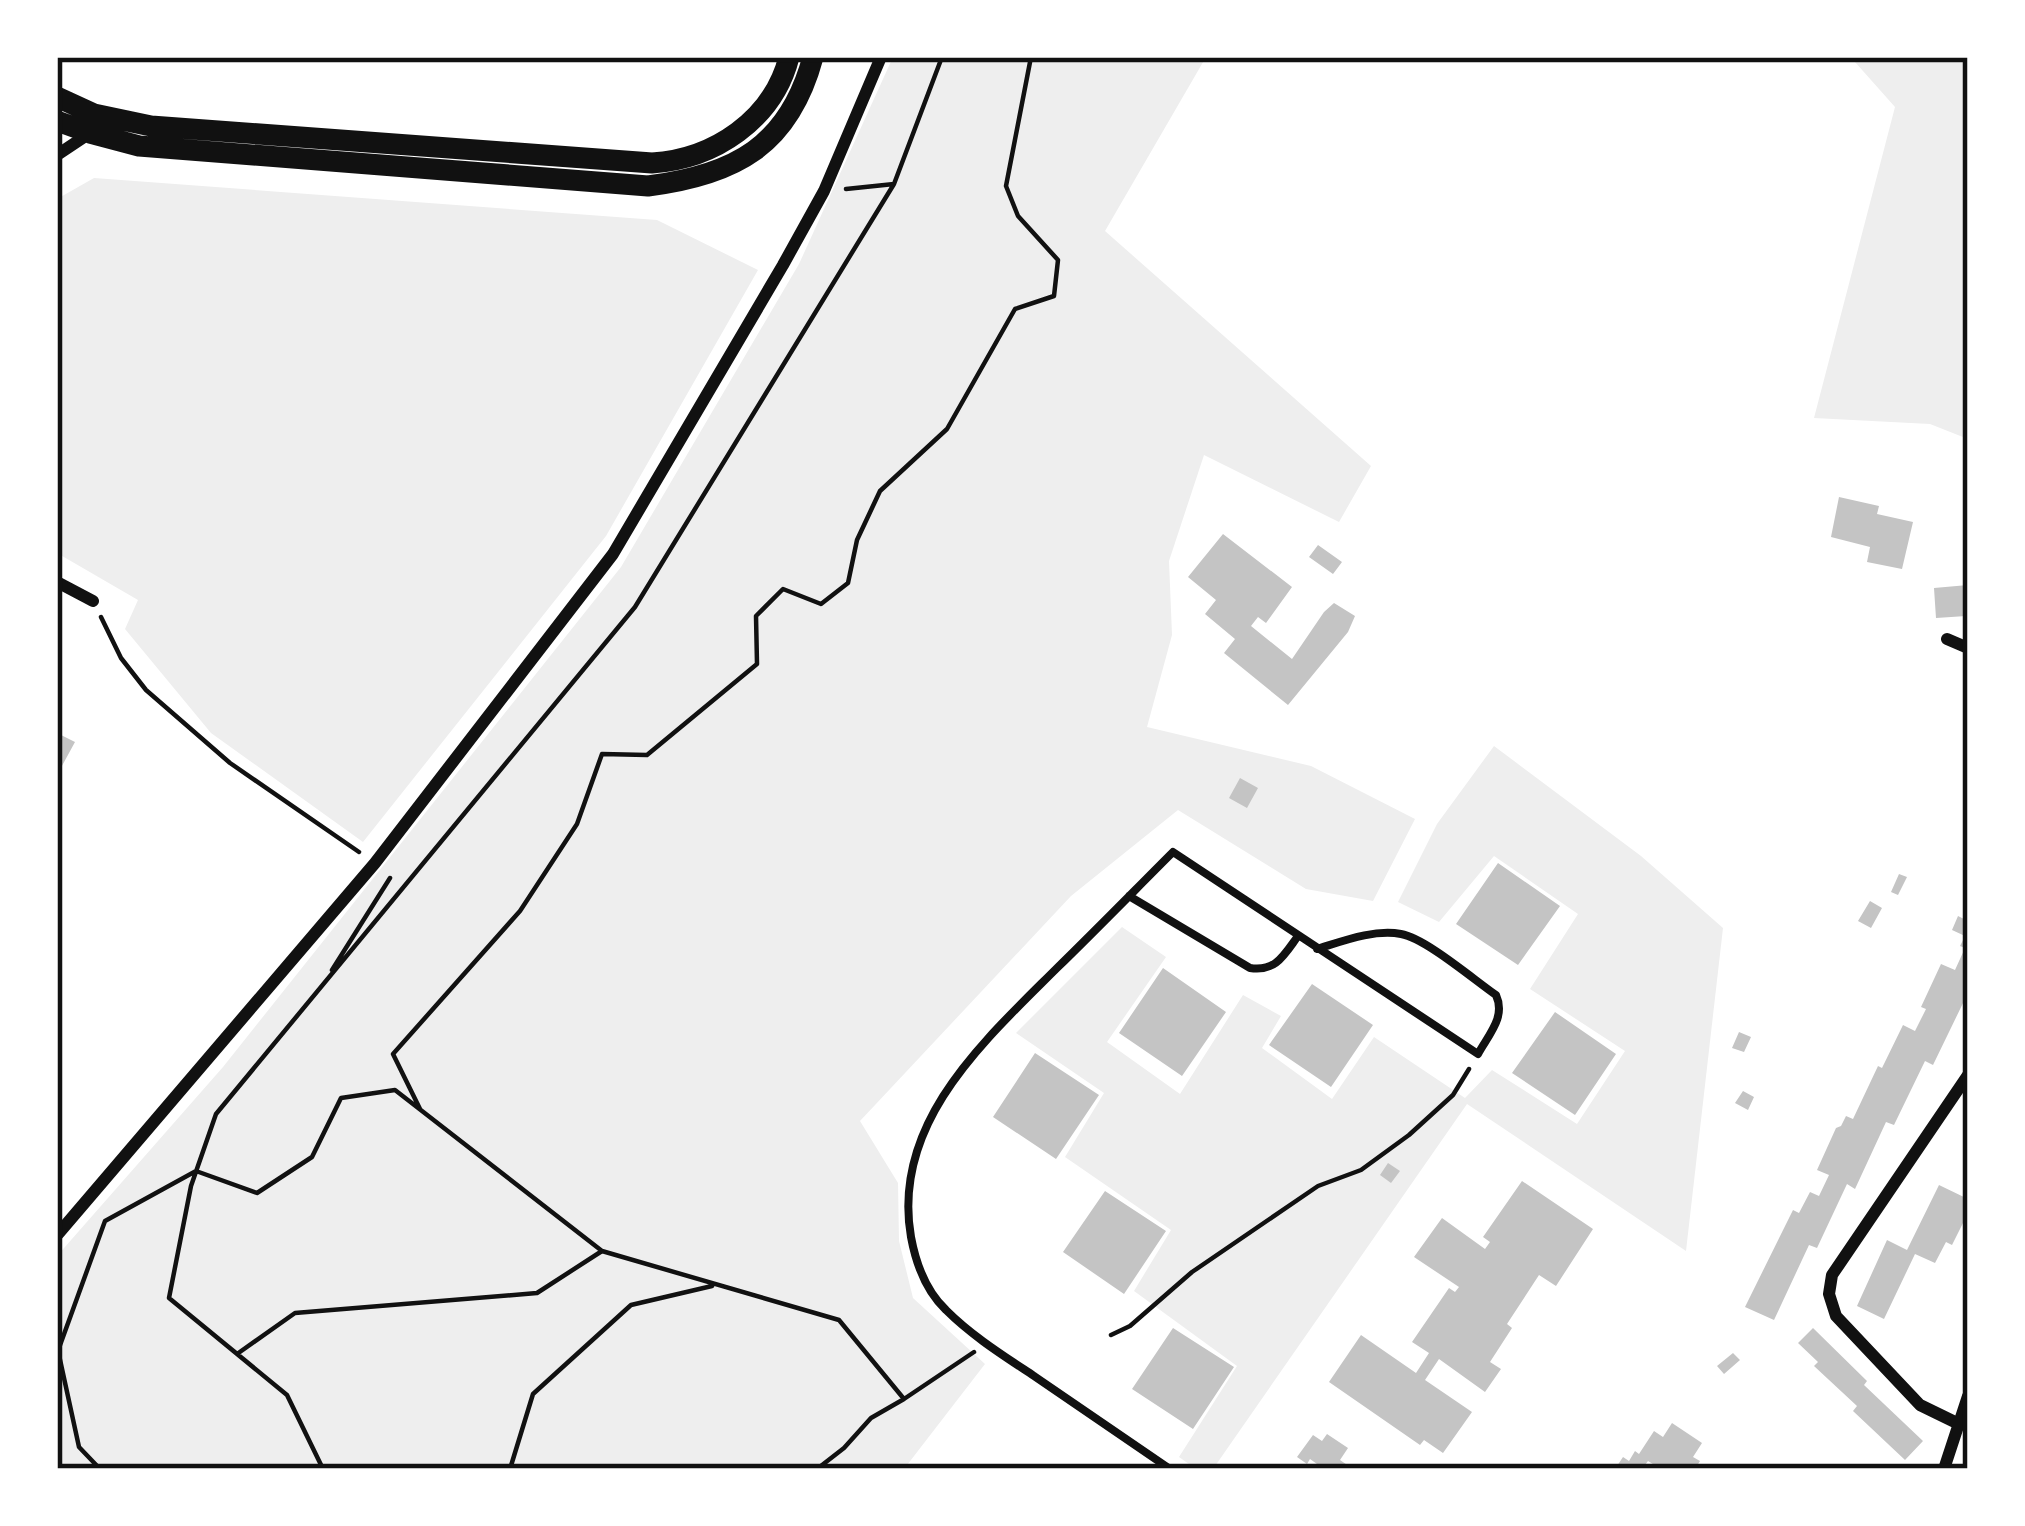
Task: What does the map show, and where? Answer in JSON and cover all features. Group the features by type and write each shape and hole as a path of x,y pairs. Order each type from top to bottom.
{"main road":[{"path":"57,120 678,162 711,149 757,117 790,57"},
{"path":"57,97 139,146 648,186 684,182 719,170 766,142 790,116 813,57"}],"street":[{"path":"58,1234 375,862 613,554 824,191 881,57"},
{"path":"57,155 88,119"},
{"path":"57,581 93,601"},
{"path":"1947,639 1968,648"},
{"path":"1959,1424 1920,1405 1836,1316 1829,1294 1832,1275 1968,1075"},
{"path":"1944,1469 1968,1396"}],"lane":[{"path":"1170,1469 987,1344 945,1309 927,1285 909,1224 909,1190 918,1148 925,1126 961,1069 990,1035 1173,852 1317,949 1478,1054 1500,1015 1496,995 1413,937 1395,932 1317,949"},
{"path":"1129,896 1250,968 1264,970 1278,964 1298,936"}],"path":[{"path":"323,1469 287,1395 169,1298 196,1171 217,1114 635,607 894,184 942,57"},
{"path":"420,1109 393,1054 520,911 578,824 602,754 646,755 757,664 756,616 783,589 821,604 848,583 857,540 880,491 947,429 1015,309 1054,296 1058,260 1018,216 1006,186 1030,57"},
{"path":"824,191 894,184"},
{"path":"93,601 121,658 146,690 230,763 375,862"},
{"path":"1111,1335 1130,1327 1192,1273 1318,1186 1361,1170 1409,1135 1453,1094 1478,1054"},
{"path":"59,1348 105,1221 196,1171 257,1193 312,1157 341,1098 395,1090 602,1251 839,1320 904,1399"},
{"path":"58,1234 59,1348 79,1447 100,1469"},
{"path":"237,1354 296,1313 537,1293 602,1251"},
{"path":"510,1469 533,1394 631,1305 718,1285"},
{"path":"817,1469 872,1418 987,1344"}],"shaded area":[{"path":"893,57 1206,57 1105,231 1371,466 1339,522 1204,455 1169,561 1172,635 1147,727 1311,766 1415,819 1373,901 1306,889 1178,810 1071,896 860,1121 898,1183 899,1241 913,1298 985,1364 904,1469 58,1469 57,1256 223,1067 621,567 799,264"},
{"path":"1854,57 1968,57 1968,439 1930,424 1814,418 1895,107"},
{"path":"94,178 657,220 758,270 606,536 363,842 211,733 125,629 138,600 57,553 57,199"},
{"path":"1494,746 1641,856 1723,928 1686,1251 1467,1104 1213,1469 1196,1469 1179,1457 1237,1366 1134,1291 1171,1230 1065,1157 1104,1093 1016,1033 1122,927 1166,957 1107,1042 1180,1094 1243,995 1281,1016 1262,1048 1332,1099 1374,1037 1465,1098 1492,1070 1577,1124 1625,1051 1530,989 1578,914 1494,856 1439,922 1398,902 1437,824"}],"building":[{"path":"1839,497 1879,506 1877,514 1913,522 1902,569 1867,562 1870,547 1831,537"},
{"path":"1223,534 1292,587 1266,623 1258,617 1251,626 1292,659 1334,603 1355,616 1348,632 1288,705 1224,653 1235,639 1205,614 1216,600 1188,577"},
{"path":"1318,545 1342,562 1333,574 1309,557"},
{"path":"1968,585 1966,616 1936,618 1934,588"},
{"path":"57,733 75,742 57,775"},
{"path":"1240,778 1258,788 1247,808 1229,798"},
{"path":"1498,863 1560,906 1518,965 1456,924"},
{"path":"1899,874 1907,877 1898,895 1891,892"},
{"path":"1870,901 1882,908 1871,928 1858,921"},
{"path":"1958,916 1968,921 1968,1003 1964,1001 1933,1065 1925,1061 1894,1125 1886,1122 1855,1189 1847,1184 1817,1248 1809,1245 1774,1320 1745,1307 1793,1210 1799,1213 1810,1192 1819,1196 1829,1175 1817,1170 1836,1128 1846,1116 1853,1119 1903,1025 1915,1031 1941,964 1955,970 1965,948 1960,946 1965,936 1952,930"},
{"path":"1163,968 1226,1012 1182,1076 1119,1033"},
{"path":"1312,984 1373,1025 1331,1087 1269,1045"},
{"path":"1555,1012 1616,1054 1575,1115 1512,1073"},
{"path":"1739,1032 1751,1037 1744,1052 1732,1048"},
{"path":"1035,1053 1099,1095 1056,1159 993,1117"},
{"path":"1743,1091 1754,1097 1748,1110 1735,1103"},
{"path":"1388,1163 1400,1171 1391,1183 1380,1175"},
{"path":"1522,1181 1593,1229 1556,1286 1539,1275 1507,1324 1512,1328 1490,1362 1501,1369 1485,1392 1439,1359 1425,1380 1472,1412 1443,1453 1424,1440 1420,1445 1329,1382 1361,1335 1416,1373 1429,1353 1412,1342 1449,1288 1455,1292 1459,1287 1414,1257 1442,1218 1485,1249 1490,1242 1483,1237"},
{"path":"1939,1185 1968,1199 1968,1213 1952,1245 1946,1242 1935,1263 1915,1254 1884,1319 1857,1306 1887,1240 1907,1250"},
{"path":"1105,1191 1166,1231 1124,1294 1063,1252"},
{"path":"1173,1328 1234,1367 1193,1429 1132,1389"},
{"path":"1813,1328 1923,1441 1905,1460 1814,1366 1818,1362 1798,1343"},
{"path":"1733,1353 1740,1360 1724,1374 1717,1366"},
{"path":"1672,1423 1702,1443 1693,1457 1700,1461 1695,1469 1661,1469 1648,1461 1642,1469 1615,1469 1623,1457 1629,1461 1635,1451 1639,1454 1654,1431 1663,1437"},
{"path":"1327,1434 1348,1448 1340,1460 1353,1469 1324,1469 1297,1457 1313,1435 1322,1441"}]}
